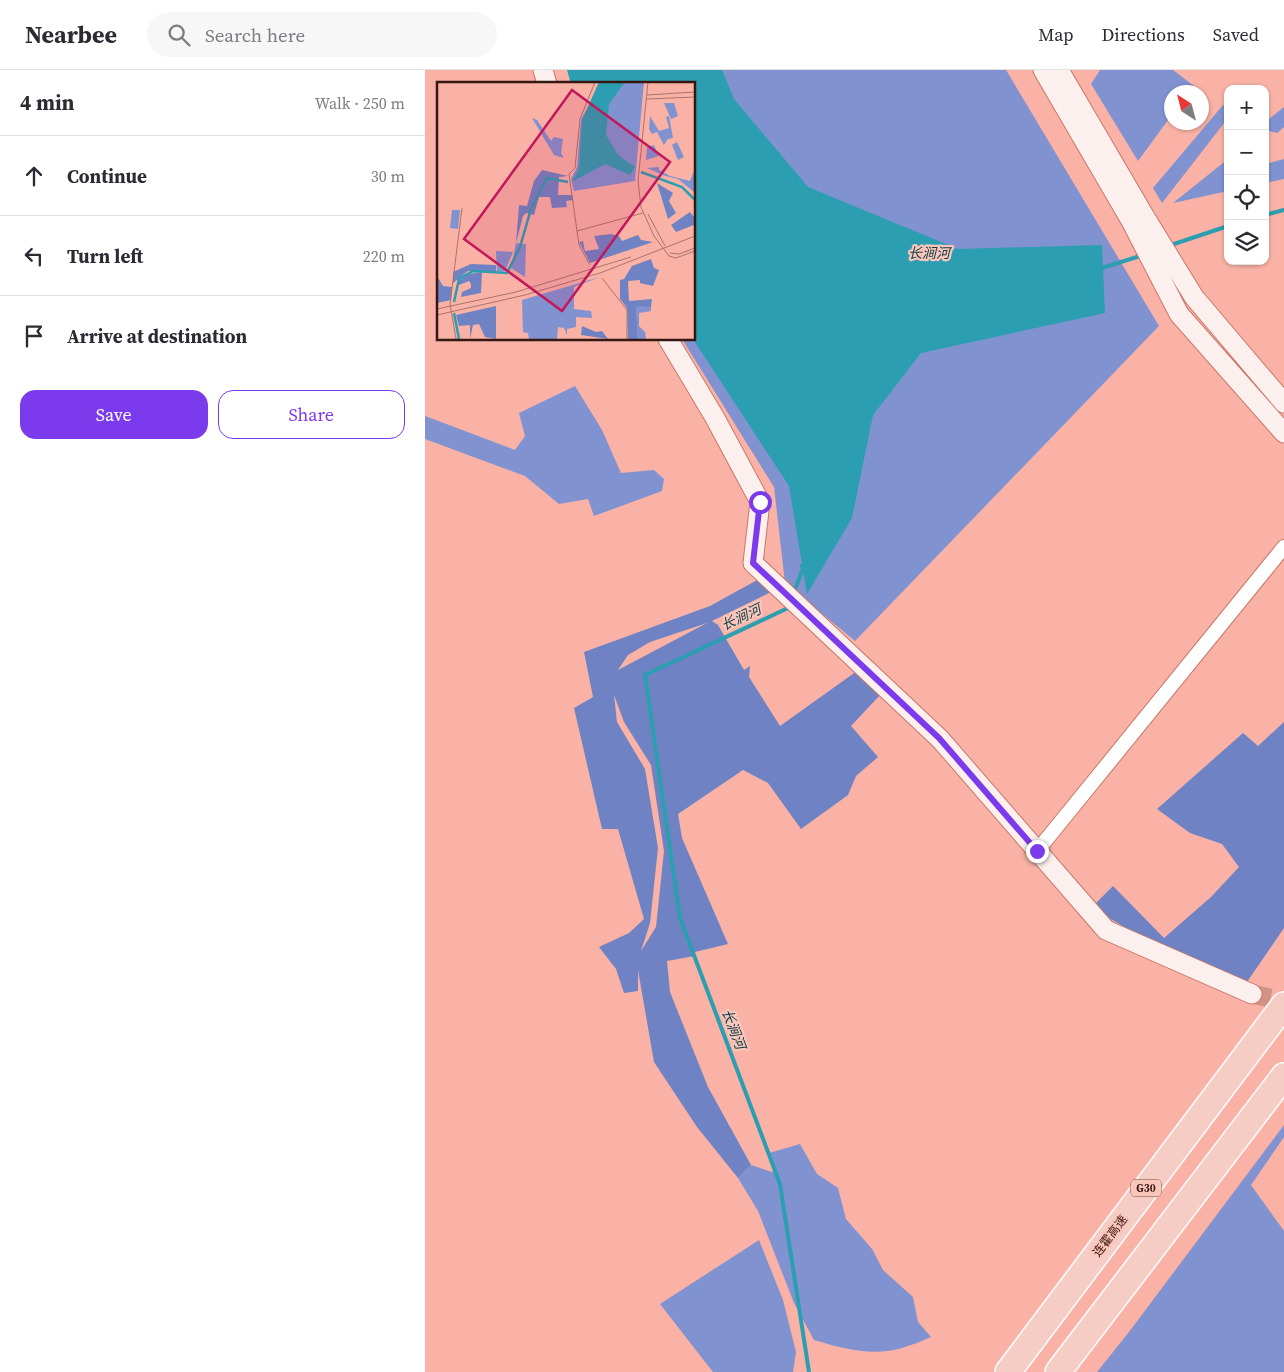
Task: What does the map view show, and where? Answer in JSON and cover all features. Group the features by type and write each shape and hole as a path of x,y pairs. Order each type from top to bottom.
{"highway":[{"name":"连霍高速","path":"1008,1372 1284,1005"},
{"path":"1058,1372 1284,1076"}],"street":[{"path":"1043,70 1138,219 1194,297 1284,403"},
{"path":"1059,70 1138,219 1179,314 1284,433"},
{"path":"669,340 715,418 760,502 753,563 939,738 1106,930 1252,994"},
{"path":"1037,851 1284,547"}],"shaded area":[{"path":"584,70 1006,70 1159,326 855,641 785,583 774,487 683,340 695,340 695,82 678,82"},
{"path":"1100,70 1173,70 1193,85 1164,85 1164,126 1138,161 1091,84"},
{"path":"1224,106 1224,123 1162,203 1153,188 1202,130 1209,130 1209,122"},
{"path":"1284,107 1284,127 1277,133 1269,131 1269,119"},
{"path":"1284,159 1284,179 1269,182 1269,163"},
{"path":"1224,162 1224,192 1173,203"},
{"path":"575,386 602,430 621,473 654,470 664,479 662,491 594,516 588,499 559,504 525,476 425,439 425,416 515,450 525,436 519,413"},
{"path":"759,579 771,592 712,621 718,625 744,670 750,666 749,677 780,726 857,671 882,693 851,726 878,757 856,776 848,795 801,829 768,783 743,770 678,814 682,838 728,944 695,952 695,956 667,961 670,992 708,1087 751,1165 738,1178 697,1127 654,1062 638,970 638,991 624,993 616,969 599,947 629,933 644,919 618,829 602,829 574,708 593,697 584,652 710,606","holes":["707,623 618,670 628,655 650,642","614,695 624,722 651,765 664,851 656,927 641,951 650,923 658,848 645,769 617,722"]},
{"path":"1284,722 1284,928 1247,982 1167,951 1091,908 1113,886 1164,938 1211,897 1239,867 1222,844 1190,833 1157,809 1243,733 1258,746"},
{"path":"1284,1125 1284,1137 1251,1185 1284,1231 1284,1372 1097,1372 1129,1332"},
{"path":"800,1144 817,1174 838,1188 846,1219 872,1249 883,1270 913,1297 918,1322 931,1337 902,1348 880,1352 846,1348 814,1340 794,1303 758,1211 738,1178 751,1165 772,1172 775,1167 769,1153"},
{"path":"759,1240 783,1300 796,1352 793,1372 713,1372 660,1304"}],"water":[{"path":"567,70 722,70 734,99 808,187 958,249 1102,245 1105,313 921,353 873,415 852,518 807,594 789,486 694,340 695,82 570,82"}],"waterway":[{"name":"长涧河","path":"1269,214 1284,210"},
{"name":"长涧河","path":"1168,246 1224,227"},
{"name":"长涧河","path":"1099,269 1143,255"},
{"name":"长涧河","path":"793,594 803,569 802,566"},
{"name":"长涧河","path":"789,606 645,675 680,918 780,1184 809,1372"}],"tunnel":[{"path":"1252,994 1284,1001"}],"route":[{"path":"760,502 753,563 939,738 1037,851"}]}
